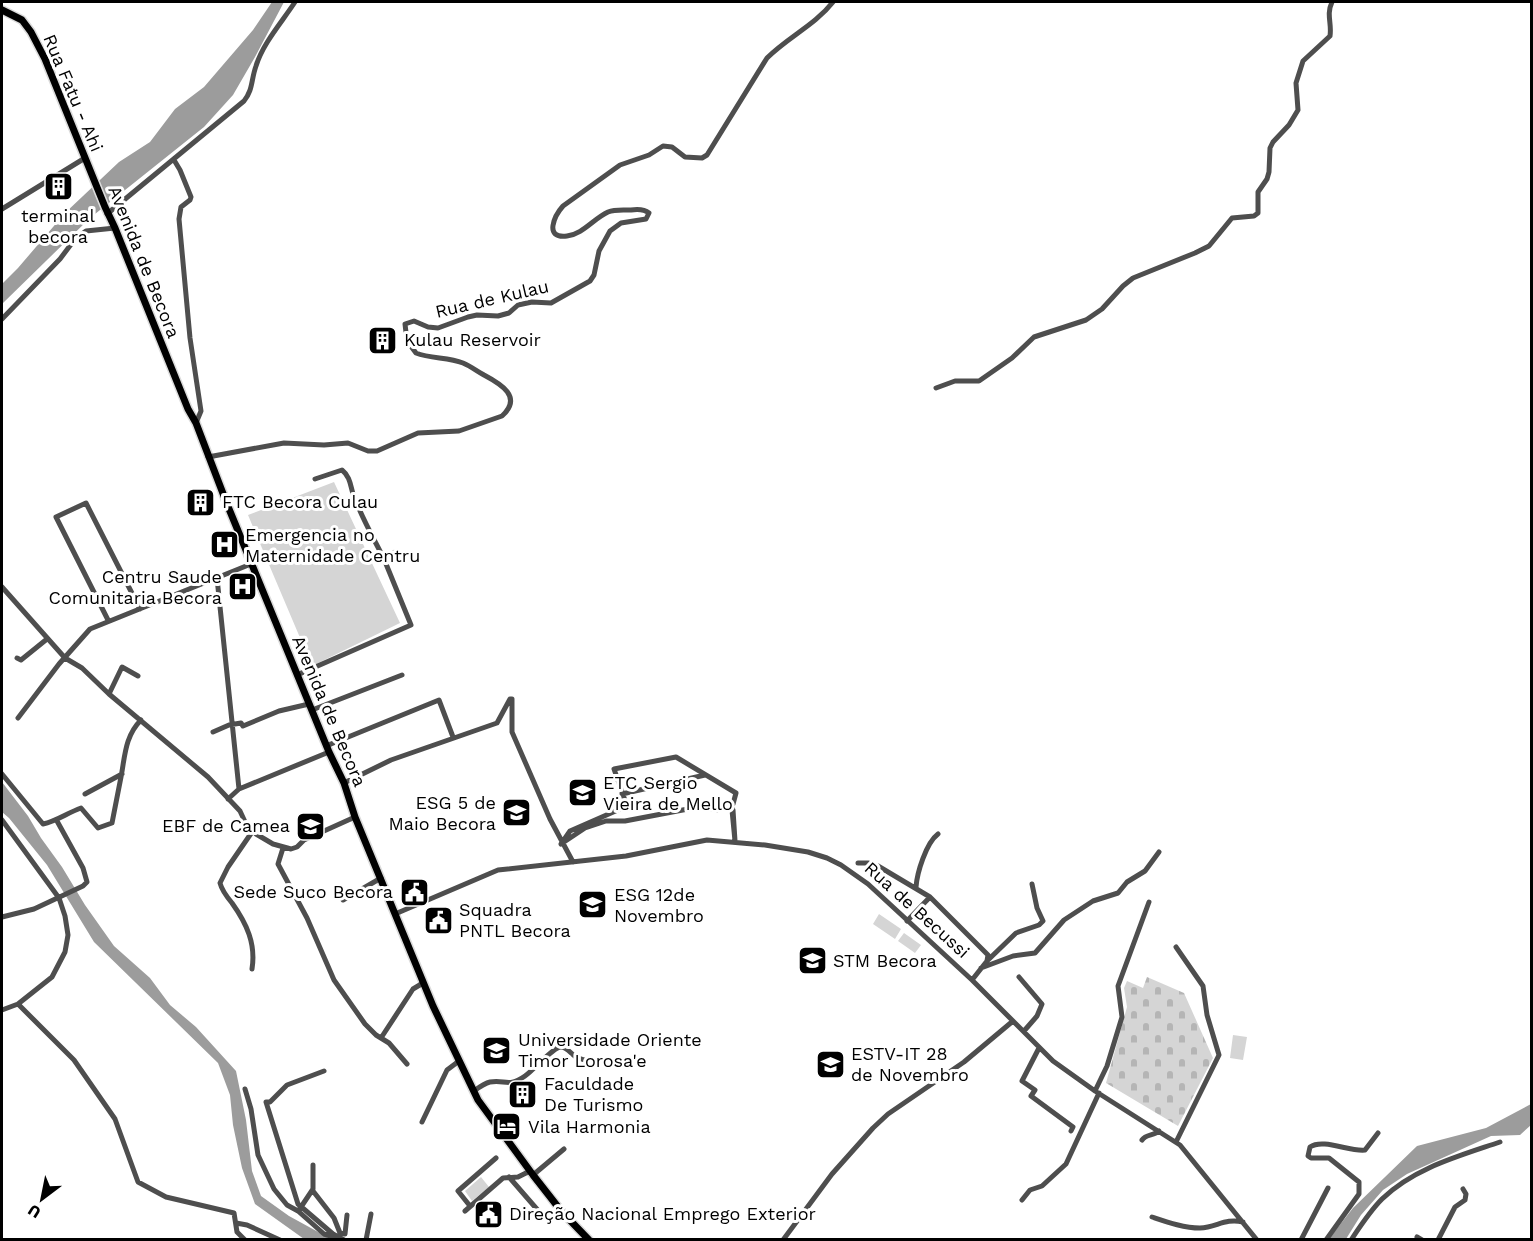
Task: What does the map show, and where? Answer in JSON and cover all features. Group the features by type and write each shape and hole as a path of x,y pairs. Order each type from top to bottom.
{"main road":[{"name":"Rua Fatu - Ahi","path":"2,10 22,20 32,32 89,167"},
{"name":"Avenida de Becora","path":"89,167 170,367 196,423 310,707 344,783 355,817 423,983 459,1061 478,1100 531,1173 562,1212 589,1239"}],"street":[{"path":"106,210 174,160 248,97 256,66 295,2"},
{"name":"Rua de Kulau","path":"208,457 284,443 324,445 348,443 368,451 377,451 418,433 459,431 502,416 507,412 511,400 510,394 503,387 463,363 416,353 407,341 405,324 414,321 428,327 438,328 468,316 509,313 518,305 532,302 551,303 590,281 594,275 599,251 610,231 621,223 646,219 649,213 637,209 608,212 579,232 564,236 557,233 552,225 563,206 620,165 649,155 663,146 672,147 685,157 702,158 707,155 767,58 780,45 813,23 833,2"},
{"path":"936,388 955,381 981,380 1012,358 1034,337 1080,323 1095,315 1133,278 1209,246 1232,218 1256,215 1259,207 1258,189 1267,179 1269,172 1270,148 1298,110 1299,99 1296,83 1303,61 1330,36 1328,16 1332,2"},
{"path":"2,209 85,158"},
{"path":"174,160 191,197 181,207 179,219 190,338 201,411 196,423"},
{"path":"2,319 60,259 75,239 86,231 115,228"},
{"path":"297,675 411,625 345,472 342,470 315,479"},
{"path":"108,620 56,517 86,503 140,609"},
{"path":"384,559 395,552"},
{"path":"18,718 29,701 41,690 90,629 252,564"},
{"path":"217,578 239,789"},
{"path":"2,587 65,658 82,668 109,694 208,777 240,811 252,832 283,848 291,849 304,840 355,817"},
{"path":"17,658 21,660 47,639"},
{"path":"109,694 122,667 138,676"},
{"path":"213,732 233,724 249,724 279,711 310,707 402,675"},
{"path":"344,783 391,760 497,723 510,699 513,701 512,732 561,843 573,862"},
{"path":"228,799 239,789 439,700 453,737"},
{"path":"2,774 43,824 57,821 66,813 81,808 98,828 112,823 122,774 124,749 134,726 141,720"},
{"path":"561,843 566,833 627,806 614,769 676,758 736,793 731,806 734,841 733,810 731,806"},
{"path":"85,794 122,774"},
{"path":"622,794 705,775"},
{"path":"561,843 585,828 606,821 625,820 688,808 704,807 717,810 731,806"},
{"path":"2,820 61,897 68,935 65,952 52,976 18,1004 2,1010"},
{"path":"2,916 34,909 87,882 86,874 57,821"},
{"path":"252,832 228,867 220,884 252,941 254,955 252,969"},
{"path":"916,887 928,846 938,834"},
{"name":"Rua de Becussi","path":"395,914 498,870 644,853 707,840 765,845 808,852 827,858 858,875 972,980 1053,1061 1097,1092 1180,1144 1255,1239"},
{"path":"283,848 278,864 307,918 334,980 365,1024 389,1043 406,1065"},
{"path":"981,968 1014,956 1035,953 1059,923 1093,901 1118,893 1127,882 1145,872 1159,852"},
{"path":"858,863 873,864 930,897 986,952 987,961"},
{"path":"343,900 381,878"},
{"path":"972,980 987,961 1016,933 1042,923 1043,919 1037,908 1032,884"},
{"path":"907,921 930,897"},
{"path":"1022,1200 1030,1190 1042,1186 1066,1164 1097,1092 1122,1017 1118,986 1149,903"},
{"path":"1176,947 1203,986 1207,1015 1219,1055 1176,1142"},
{"path":"1019,977 1042,1004 1037,1016 1024,1031"},
{"path":"381,1038 413,989 423,983"},
{"path":"18,1004 74,1060 115,1119 138,1182 166,1197 234,1213 237,1232 244,1239"},
{"path":"783,1239 832,1173 873,1128 888,1114 964,1062 1013,1021"},
{"path":"474,1091 490,1082 511,1084 546,1059 554,1049 560,1047 589,1060 610,1064 622,1062"},
{"path":"1039,1048 1022,1081 1035,1090 1031,1096 1073,1127 1071,1131"},
{"path":"423,1122 447,1070 459,1061"},
{"path":"324,1071 287,1085 270,1102 266,1102 287,1163 299,1209 324,1234 342,1238"},
{"path":"245,1089 251,1109 258,1155 274,1189 287,1205 299,1209"},
{"path":"1142,1140 1159,1131"},
{"path":"1326,1239 1359,1194 1359,1182 1329,1158 1308,1156 1310,1147 1317,1143 1365,1150 1378,1133"},
{"path":"1351,1239 1369,1213 1384,1197 1412,1176 1430,1167 1500,1142"},
{"path":"496,1158 458,1191 467,1209 503,1178 531,1173 564,1149"},
{"path":"299,1209 313,1191 313,1165"},
{"path":"509,1177 542,1215"},
{"path":"1301,1239 1328,1188"},
{"path":"1438,1239 1455,1207 1465,1200 1466,1194 1463,1189"},
{"path":"313,1191 334,1218 340,1233 345,1234 347,1215"},
{"path":"366,1239 370,1214"},
{"path":"1152,1217 1189,1227 1202,1228 1232,1220 1243,1222"},
{"path":"236,1223 247,1225 280,1239"}],"green space":[{"path":"334,482 400,623 312,666 248,515"},
{"path":"879,914 901,929 895,939 873,924"},
{"path":"904,933 921,945 915,953 898,941"},
{"path":"1147,977 1184,993 1213,1058 1178,1126 1106,1083 1127,1007 1124,988 1127,981 1143,988"},
{"path":"1233,1035 1247,1037 1243,1060 1230,1058"},
{"path":"481,1177 489,1187 472,1201 465,1191"}],"shaded area":[{"path":"272,2 284,2 233,95 204,127 90,218 2,304 2,284 65,213 119,162 150,142 175,109 204,87 253,30"},
{"path":"2,782 28,816 114,946 150,978 170,1005 196,1027 236,1071 246,1120 252,1171 261,1196 289,1216 331,1239 304,1239 255,1204 242,1168 233,1125 230,1095 218,1063 94,942 47,865 2,812"},
{"path":"1531,1104 1531,1125 1520,1135 1491,1136 1407,1174 1383,1190 1361,1215 1346,1239 1328,1240 1353,1208 1417,1146 1486,1128"}],"place":[{"name":"terminal becora","path":"58,187"},
{"name":"Kulau Reservoir","path":"383,340"},
{"name":"FTC Becora Culau","path":"201,502"},
{"name":"Emergencia no Maternidade Centru","path":"224,545"},
{"name":"Centru Saude Comunitaria Becora","path":"243,587"},
{"name":"ETC Sergio Vieira de Mello","path":"582,793"},
{"name":"ESG 5 de Maio Becora","path":"517,813"},
{"name":"EBF de Camea","path":"311,826"},
{"name":"Sede Suco Becora","path":"414,892"},
{"name":"ESG 12de Novembro","path":"593,905"},
{"name":"Squadra PNTL Becora","path":"438,920"},
{"name":"STM Becora","path":"812,961"},
{"name":"Universidade Oriente Timor Lorosa'e","path":"497,1050"},
{"name":"ESTV-IT 28 de Novembro","path":"830,1064"},
{"name":"Faculdade De Turismo","path":"523,1094"},
{"name":"Vila Harmonia","path":"507,1127"},
{"name":"Direção Nacional Emprego Exterior","path":"488,1214"}]}
